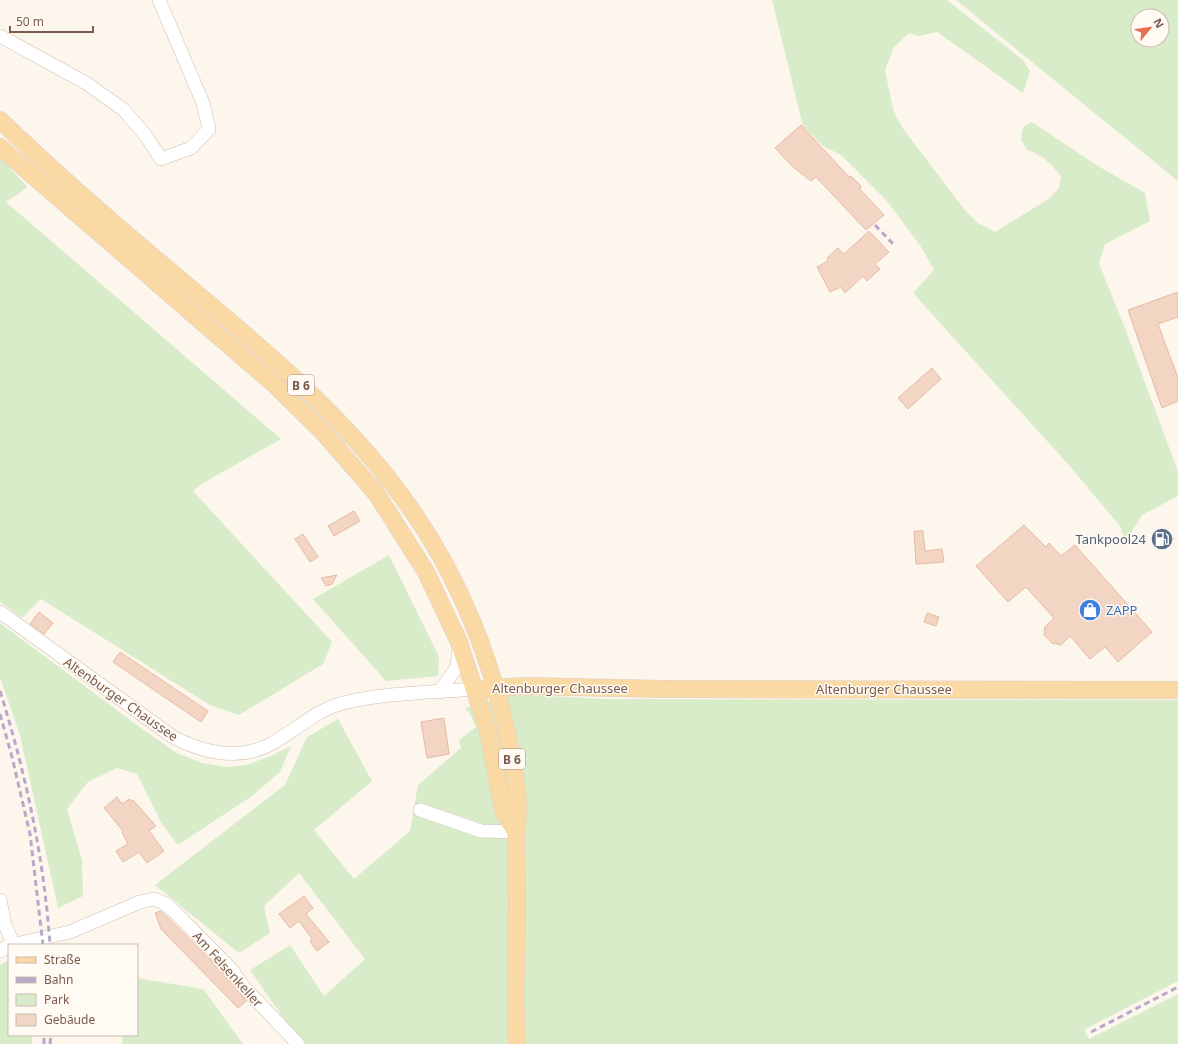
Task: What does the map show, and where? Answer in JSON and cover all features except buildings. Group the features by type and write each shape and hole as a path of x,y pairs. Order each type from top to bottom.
{"main road":[{"name":"B 6","path":"0,120 91,204 278,364 325,409 374,462 405,500 450,575 474,625 495,688 513,763 518,810 516,832 517,903 515,995 517,1044"},
{"name":"B 6","path":"0,147 91,227 239,352 323,432 376,493 401,530 426,572 459,642 476,689 492,747 503,811 516,832"},
{"name":"Altenburger Chaussee","path":"476,689 533,686 663,689 1178,690"}],"street":[{"path":"0,36 86,83 124,110 146,136 161,159 191,148 209,129 203,103 159,0"},
{"name":"Altenburger Chaussee","path":"0,612 172,737 204,751 222,754 251,751 272,744 314,715 340,704 357,700 476,689"},
{"name":"B 6","path":"439,692 457,667 459,642"},
{"path":"420,810 481,832 516,832"},
{"name":"Am Felsenkeller","path":"16,944 70,932 140,902 154,899 164,903 174,910 232,970 243,986 298,1044"},
{"path":"0,900 11,944"}],"green space":[{"path":"772,0 947,0 1023,60 1030,71 1023,93 937,32 919,36 909,33 894,47 885,70 894,113 904,130 964,209 978,223 995,232 1050,198 1059,188 1061,176 1046,160 1038,154 1027,150 1021,140 1023,127 1032,122 1098,166 1145,193 1150,221 1105,244 1099,264 1125,328 1178,472 1178,496 1142,515 1125,543 1120,526 1067,463 913,293 934,270 921,247 887,201 841,155 823,146 803,126"},
{"path":"956,0 1178,0 1178,181"},
{"path":"0,158 28,187 6,202 281,439 203,483 193,491 332,642 323,664 239,715 210,705 41,599 22,618 0,602"},
{"path":"389,555 439,657 438,676 386,681 313,599"},
{"path":"0,623 145,731 177,753 202,763 227,767 246,765 271,756 291,746 280,772 252,796 178,845 162,824 137,774 117,768 88,782 67,809 82,860 83,896 58,908 20,735 0,678"},
{"path":"513,694 603,699 1178,700 1178,981 1084,1030 1089,1039 1178,994 1178,1044 305,1044 290,1028 250,970 290,945 324,996 365,959 299,873 264,906 270,933 239,953 155,885 285,785 307,737 338,719 372,781 314,830 354,879 410,831 418,785 461,748 459,740 476,727 470,714 465,708"},
{"path":"8,961 8,1036 32,1036 32,1044 0,1044 0,965"},
{"path":"138,978 203,989 243,1044 122,1044 123,1036 138,1036"}],"railway":[{"path":"875,225 895,246"},
{"path":"0,691 26,785 43,880 50,944"},
{"path":"0,714 12,757 30,834 43,944"},
{"path":"1091,1032 1178,987"},
{"path":"44,1036 44,1044"},
{"path":"50,1044 51,1036"}],"place":[{"name":"Tankpool24","path":"1162,539"},
{"name":"ZAPP","path":"1090,610"}]}
